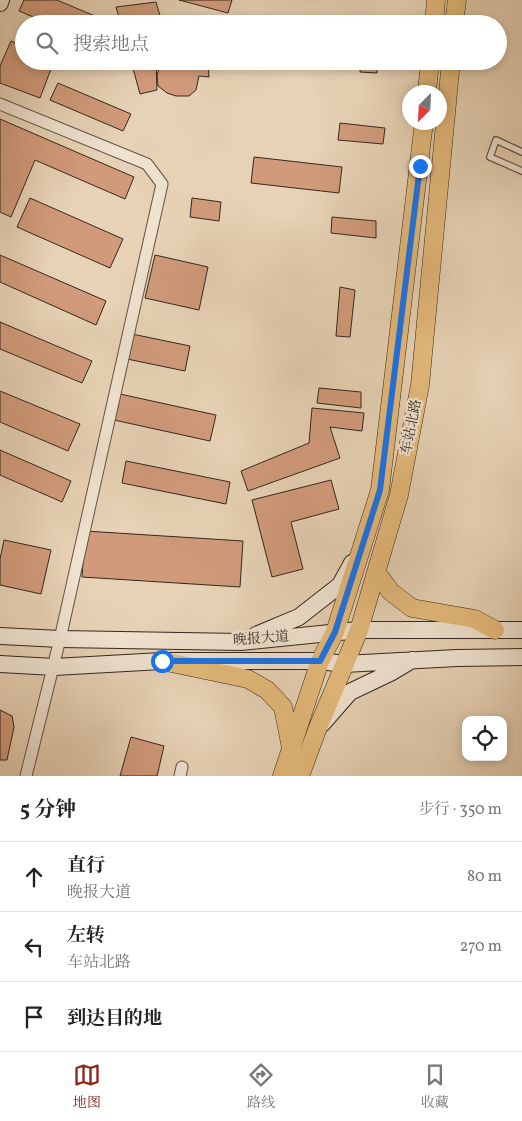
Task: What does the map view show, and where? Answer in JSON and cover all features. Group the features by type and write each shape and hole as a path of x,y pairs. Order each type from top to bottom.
{"main road":[{"path":"435,15 436,0"},
{"path":"455,15 457,0"},
{"path":"428,85 429,70"},
{"name":"车站北路","path":"300,776 358,630 399,495 420,385 450,70"},
{"name":"车站北路","path":"282,776 320,661 335,632 380,490 423,130"},
{"path":"241,642 299,616 340,585 364,542"},
{"path":"376,572 391,592 412,608 475,618 498,630"},
{"name":"晚报大道","path":"0,636 60,639 241,642 358,630 522,630"},
{"name":"晚报大道","path":"0,664 54,667 162,661 320,661 344,664 414,659 522,658"},
{"path":"317,730 350,692 414,659"},
{"path":"162,661 248,679 267,690 283,707 291,748"}],"street":[{"path":"0,104 147,164 162,184 54,667 26,776"},
{"path":"498,630 522,622"},
{"path":"457,658 522,665"}],"lane":[{"path":"522,152 496,140 490,157 522,171"}],"building":[{"path":"24,0 57,0 92,15 29,15 19,11"},
{"path":"179,0 232,0 228,13"},
{"path":"156,2 160,15 118,15 116,7"},
{"path":"11,41 15,43 15,70 51,70 40,98 0,83 0,66"},
{"path":"133,70 156,70 157,90 140,94"},
{"path":"159,70 209,70 209,77 199,76 196,90 189,96 176,96 167,93 158,86"},
{"path":"360,70 377,70 377,73 360,72"},
{"path":"58,83 131,114 123,131 50,100"},
{"path":"0,119 134,177 125,199 35,160 11,217 0,212"},
{"path":"340,123 385,128 383,144 338,140"},
{"path":"254,157 342,167 339,193 251,183"},
{"path":"30,198 123,239 110,268 17,227"},
{"path":"192,198 221,202 219,221 190,217"},
{"path":"332,217 376,221 376,238 331,233"},
{"path":"0,255 106,301 96,325 0,282"},
{"path":"155,255 208,267 199,310 145,298"},
{"path":"340,287 355,290 350,337 336,336"},
{"path":"0,322 92,361 82,383 0,349"},
{"path":"132,334 190,346 185,371 127,359"},
{"path":"319,388 361,392 361,408 317,403"},
{"path":"0,391 80,424 68,451 0,422"},
{"path":"120,394 216,415 210,441 114,420"},
{"path":"312,408 364,413 362,431 330,427 340,458 248,491 241,471 309,443"},
{"path":"0,450 71,481 62,502 0,475"},
{"path":"126,461 230,482 226,504 122,483"},
{"path":"331,480 339,509 291,522 303,569 272,577 252,500"},
{"path":"85,531 243,541 240,587 82,577"},
{"path":"4,540 51,550 41,594 0,585 0,559"},
{"path":"0,710 12,716 14,727 7,760 0,760"},
{"path":"131,737 164,746 157,776 120,776"}],"route":[{"path":"162,661 320,661 335,632 380,490 420,166"}]}
